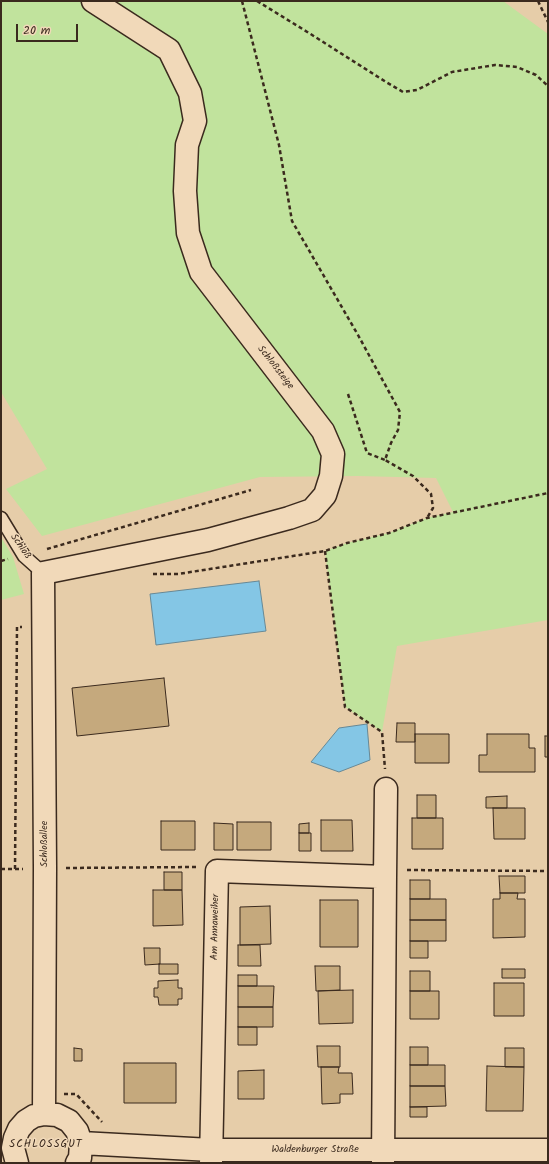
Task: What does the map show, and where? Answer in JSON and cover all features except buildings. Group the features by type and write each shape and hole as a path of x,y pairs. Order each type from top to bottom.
{"street":[{"name":"Schloßsteige","path":"43,573 208,540 289,518 312,510 325,495 331,476 333,454 323,431 201,272 188,232 185,190 187,145 195,121 190,92 173,57 169,50 93,1"},
{"name":"Schloßallee","path":"43,573 45,868 44,1104"},
{"path":"384,1157 386,789"},
{"path":"217,872 385,873"},
{"name":"Am Annaweiher","path":"211,1156 217,872"},
{"path":"10,1153 19,1129 26,1121 34,1116 44,1104 57,1115 68,1121 77,1131 79,1153"},
{"name":"Waldenburger Straße","path":"79,1153 211,1156 384,1157 548,1150"}],"lane":[{"name":"Schloß","path":"1,518 24,556 43,573"}],"path":[{"path":"242,1 279,145 292,220 400,412 398,430 384,460"},
{"path":"257,1 403,92 417,90 452,72 495,64 517,67 536,75 548,86"},
{"path":"538,1 548,22"},
{"path":"348,394 367,453 384,460 413,476 431,494 433,508 427,518"},
{"path":"24,556 88,536 251,490"},
{"path":"386,789 382,732 345,707 325,551 347,543 389,534 427,518 548,493"},
{"path":"15,869 17,627 43,627"},
{"path":"45,868 201,867 217,872"},
{"path":"385,873 548,871"},
{"path":"44,1104 76,1094 104,1124"}],"green space":[{"path":"1,1 503,1 548,34 548,620 397,646 382,732 345,707 325,551 347,543 389,533 427,518 453,512 436,478 358,476 260,477 42,536 6,489 47,469 1,392"},
{"path":"1,537 13,557 24,594 1,600"}],"water":[{"path":"259,581 266,631 156,645 150,594"},
{"path":"367,724 370,760 339,772 311,762 339,728"}],"district":[{"name":"SCHLOSSGUT","path":"46,1145"}]}
